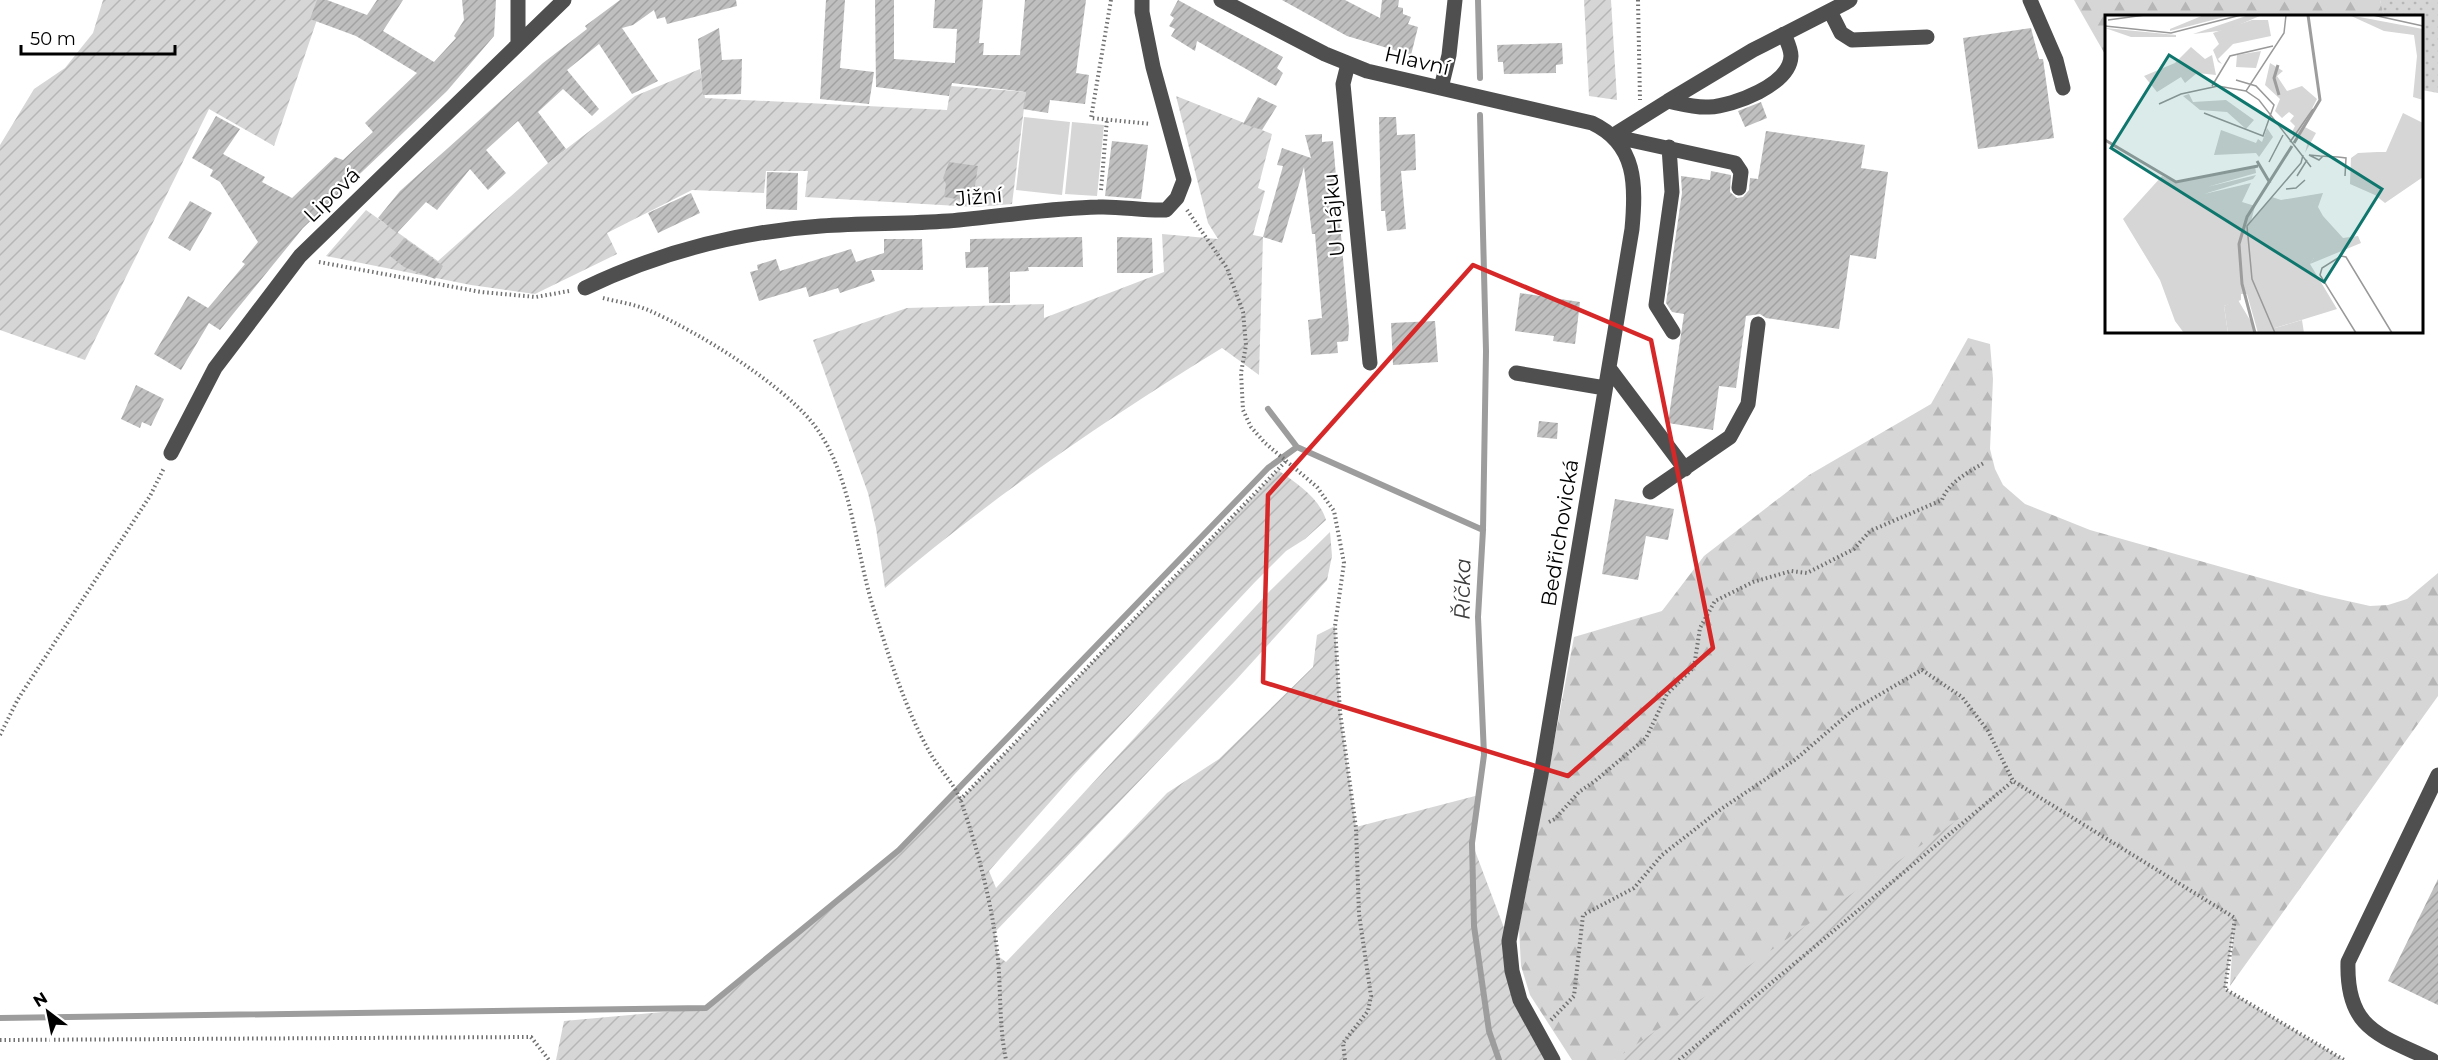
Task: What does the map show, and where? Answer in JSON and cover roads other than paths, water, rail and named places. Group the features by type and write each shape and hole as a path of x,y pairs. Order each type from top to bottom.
{"street":[{"path":"518,0 518,43"},
{"name":"Jižní","path":"585,288 646,261 727,238 819,226 947,221 1100,207 1144,211 1166,210 1177,198 1184,180 1153,67 1142,12 1142,0"},
{"name":"Hlavní","path":"1221,0 1348,64 1381,75 1579,118 1600,126 1612,136"},
{"path":"1441,88 1449,55 1455,0"},
{"path":"1612,136 1784,34 1850,0"},
{"path":"2030,0 2056,60 2063,88"},
{"name":"Lipová","path":"171,453 215,368 300,256 518,43 557,1"},
{"path":"1830,11 1841,33 1852,40 1927,37"},
{"path":"1668,101 1699,107 1716,106 1735,102 1768,86 1782,75 1790,63 1790,50 1784,34"},
{"name":"U Hájku","path":"1348,64 1343,84 1370,363"},
{"path":"1612,136 1735,163 1741,172 1739,188"},
{"name":"Bedřichovická","path":"1553,1060 1520,1000 1512,971 1509,941 1541,775 1634,206 1632,166 1624,150 1612,136"},
{"path":"1669,147 1672,192 1656,305 1673,332"},
{"path":"1650,492 1726,441 1746,408 1758,324"},
{"path":"1609,368 1685,469"},
{"path":"1516,373 1605,388"},
{"path":"2432,1060 2372,1030 2359,1017 2348,982 2348,962 2438,775"}],"waterway":[{"name":"Říčka","path":"1478,0 1480,78"},
{"name":"Říčka","path":"1480,115 1486,351 1483,530 1478,617 1484,755 1472,843 1474,926 1489,1031 1499,1060"},
{"path":"1268,409 1297,447 1483,530"},
{"path":"0,1018 706,1008 899,850 1268,468 1297,447"}]}
